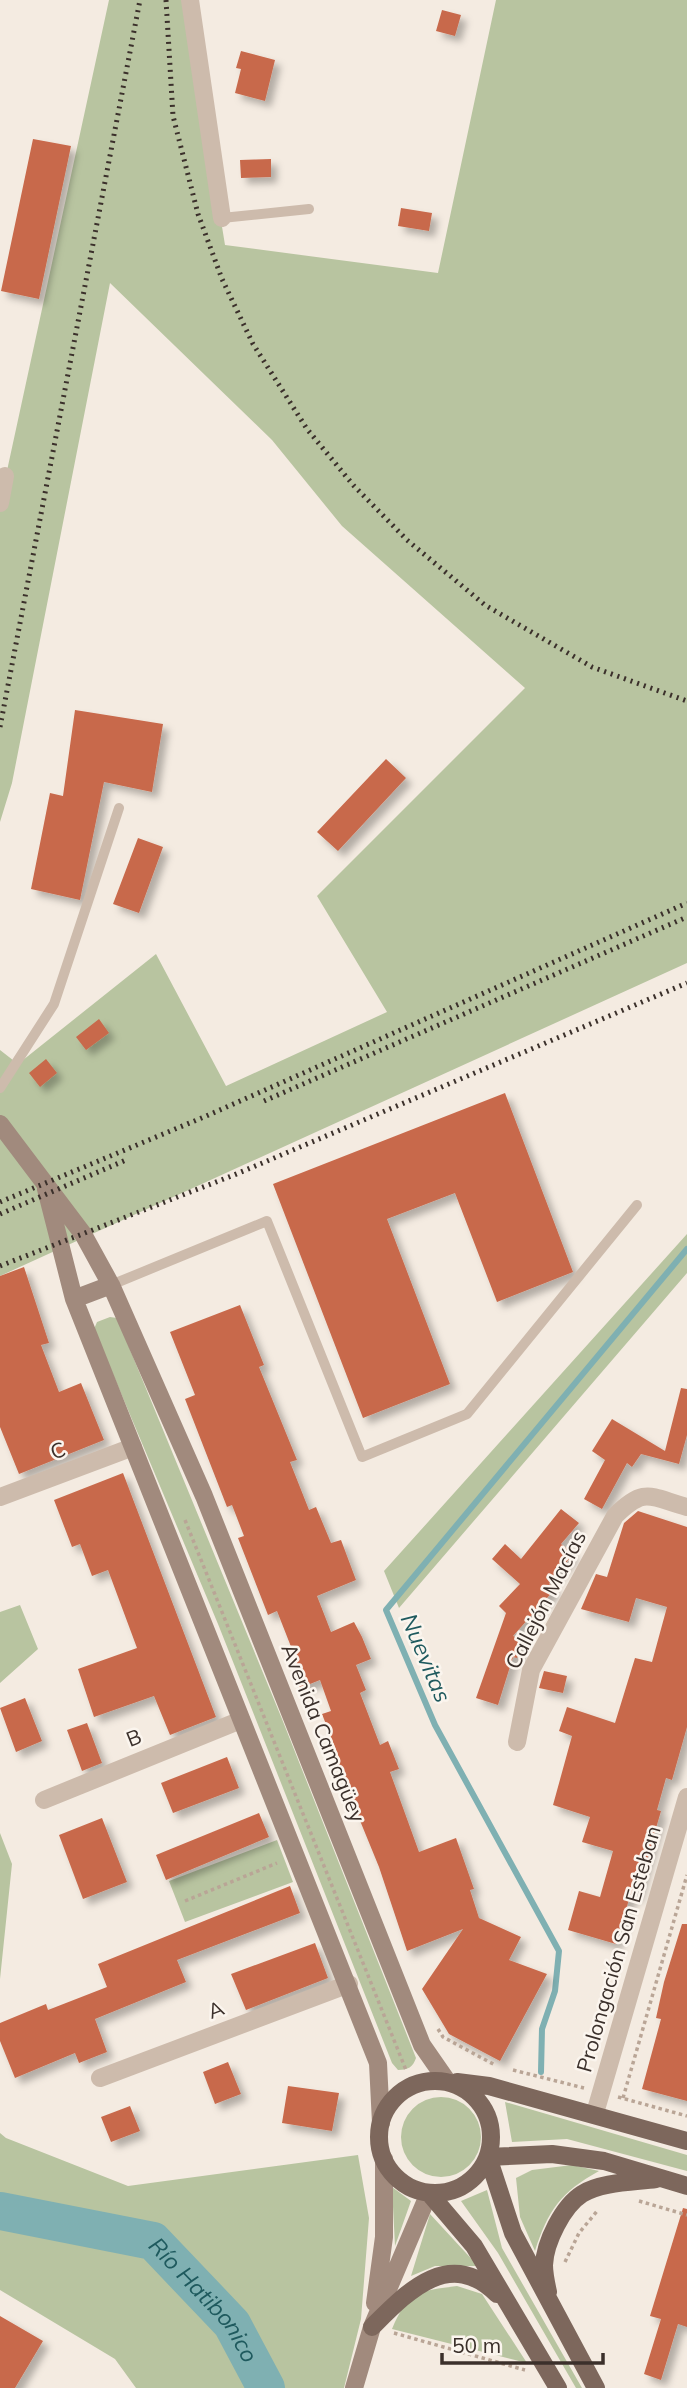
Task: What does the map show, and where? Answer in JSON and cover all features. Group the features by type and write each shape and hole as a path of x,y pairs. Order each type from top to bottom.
{"main road":[{"name":"Avenida Camagüey","path":"0,1124 83,1234 111,1285 204,1496 422,2045 447,2081"},
{"name":"Avenida Camagüey","path":"44,1183 74,1299 349,1984 378,2063 381,2123"},
{"path":"74,1299 111,1285"},
{"path":"372,2327 384,2237 384,2159 379,2141 381,2123 388,2107 399,2094 414,2085 430,2080 489,2086 595,2113 687,2141"},
{"path":"384,2159 401,2182 429,2193 447,2192 465,2186 479,2174 488,2157 492,2138 489,2119 480,2102 466,2089 447,2081"},
{"path":"488,2157 552,2154 604,2161 687,2186"},
{"path":"488,2157 513,2234 551,2309 596,2388"},
{"path":"551,2309 544,2264 547,2249 564,2211 582,2194 603,2187 662,2178"},
{"path":"429,2193 474,2246 558,2388"},
{"path":"354,2388 372,2327 429,2193"},
{"path":"372,2327 408,2290 429,2278 442,2275 462,2274 480,2280 510,2307"}],"street":[{"path":"190,0 222,218"},
{"path":"0,502 5,476"},
{"name":"C","path":"0,1497 132,1447"},
{"name":"Callejón Macías","path":"517,1742 531,1671 615,1516 633,1498 644,1495 687,1507"},
{"name":"B","path":"44,1800 242,1720"},
{"name":"Prolongación San Esteban","path":"595,2113 684,1818 687,1797"},
{"name":"A","path":"100,2078 349,1984"}],"lane":[{"path":"222,218 309,209"},
{"path":"0,1088 54,1004 119,808"},
{"path":"111,1285 267,1221 362,1457 467,1414 638,1205"}],"path":[{"path":"181,1510 406,2070"},
{"path":"185,1901 286,1859"},
{"path":"623,2098 687,1875"},
{"path":"436,2025 443,2037 488,2063 687,2116"},
{"path":"631,2199 687,2215"},
{"path":"564,2264 579,2233 595,2211 607,2205"},
{"path":"372,2327 528,2371"}],"green space":[{"path":"109,0 185,0 225,245 438,273 496,0 687,0 687,963 0,1276 0,1050 18,1064 156,954 226,1086 387,1012 317,896 525,688 342,526 272,440 110,283 12,783 0,822 0,503"},
{"path":"687,1234 687,1273 399,1608 384,1571"},
{"path":"110,1317 117,1318 282,1719 416,2058 407,2069 398,2070 392,2063 218,1624 94,1329 97,1322"},
{"path":"20,1605 38,1649 0,1683 0,1612"},
{"path":"0,1833 12,1864 0,1979"},
{"path":"277,1840 293,1882 185,1922 169,1881"},
{"path":"441,2097 456,2100 469,2109 478,2122 481,2137 478,2152 469,2165 456,2174 441,2177 426,2174 413,2165 404,2152 401,2137 404,2122 413,2109 426,2100"},
{"path":"505,2102 687,2155 687,2171 567,2139 512,2142"},
{"path":"0,2133 6,2138 128,2186 358,2155 369,2218 361,2319 344,2388 136,2388 115,2359 0,2290"},
{"path":"572,2165 599,2171 565,2195 545,2224 535,2251 520,2217 516,2178 532,2170"},
{"path":"392,2187 411,2201 395,2246"},
{"path":"487,2190 502,2248 582,2388 576,2388 498,2253 461,2201"},
{"path":"430,2214 478,2266 435,2266 411,2276"},
{"path":"457,2286 482,2294 527,2363 392,2329 404,2307 416,2295 433,2289"}],"building":[{"path":"442,10 461,15 455,36 436,31"},
{"path":"241,51 275,60 265,101 235,93 241,69 236,68"},
{"path":"33,139 71,146 39,299 1,291"},
{"path":"271,159 271,177 241,178 240,160"},
{"path":"401,208 432,213 429,231 398,226"},
{"path":"75,710 163,724 152,792 104,782 80,900 31,889 50,793 63,796"},
{"path":"386,759 406,778 338,851 317,832"},
{"path":"138,838 163,847 139,913 113,904"},
{"path":"99,1019 109,1033 86,1050 76,1037"},
{"path":"46,1059 57,1073 40,1087 29,1073"},
{"path":"505,1093 573,1272 497,1302 455,1193 387,1219 450,1384 363,1418 273,1184"},
{"path":"24,1267 49,1343 41,1345 59,1392 81,1383 104,1440 19,1474 0,1427 0,1276"},
{"path":"240,1305 264,1365 259,1367 297,1460 290,1462 309,1510 316,1507 331,1543 341,1540 356,1580 317,1596 331,1632 354,1622 371,1659 356,1665 366,1690 360,1693 380,1745 388,1741 399,1769 390,1772 419,1852 456,1838 474,1889 470,1890 479,1918 521,1937 509,1960 547,1974 500,2061 449,2034 422,1989 463,1929 407,1951 379,1867 336,1762 340,1760 322,1714 331,1711 320,1680 300,1688 291,1665 297,1662 277,1611 268,1615 238,1538 244,1536 232,1505 227,1507 185,1399 195,1395 170,1332"},
{"path":"681,1388 687,1389 687,1435 679,1464 641,1454 632,1467 627,1463 602,1509 584,1499 605,1460 592,1451 612,1419 665,1451"},
{"path":"123,1473 216,1717 170,1735 154,1696 94,1717 78,1669 137,1648 108,1570 92,1576 80,1544 72,1547 54,1500"},
{"path":"561,1509 579,1523 561,1544 573,1554 549,1584 555,1589 513,1636 523,1640 517,1658 513,1657 498,1705 476,1698 506,1613 499,1606 520,1584 492,1559 505,1544 521,1559"},
{"path":"638,1511 687,1527 687,1727 672,1780 666,1778 657,1810 661,1811 636,1897 630,1896 616,1944 568,1930 579,1891 600,1897 613,1851 582,1842 590,1817 553,1805 572,1736 559,1731 567,1707 615,1723 635,1658 652,1662 667,1607 636,1598 629,1622 581,1609 596,1574 607,1577 624,1523"},
{"path":"544,1671 567,1676 563,1693 539,1688"},
{"path":"25,1698 42,1741 16,1752 0,1708"},
{"path":"87,1723 102,1763 82,1771 67,1730"},
{"path":"227,1757 239,1788 173,1813 161,1783"},
{"path":"259,1813 269,1837 166,1880 156,1855"},
{"path":"102,1818 127,1882 83,1899 59,1835"},
{"path":"290,1886 300,1913 177,1960 186,1982 95,2019 107,2052 79,2063 75,2053 15,2078 0,2041 0,2023 46,2004 48,2010 107,1987 98,1964"},
{"path":"682,1924 687,1924 687,2101 642,2089 661,2019 656,2018 664,1982"},
{"path":"315,1943 328,1978 246,2010 231,1974"},
{"path":"228,2062 241,2094 215,2104 203,2072"},
{"path":"288,2086 339,2093 332,2131 282,2123"},
{"path":"130,2106 140,2131 111,2142 101,2117"},
{"path":"683,2208 687,2209 687,2327 678,2324 661,2380 644,2374 661,2319 650,2316"},
{"path":"0,2316 43,2341 15,2388 0,2388"}],"waterway":[{"name":"Nuevitas","path":"541,2072 542,2029 555,1991 559,1951 435,1725 386,1610 687,1249"},
{"name":"Río Hatibonico","path":"0,2211 153,2241 232,2324 266,2388"}],"railway":[{"path":"0,727 140,0"},
{"path":"166,0 173,116 198,214 222,279 253,344 307,429 354,486 407,540 485,605 592,667 687,701"},
{"path":"0,1202 204,1117 687,903"},
{"path":"264,1101 687,917"},
{"path":"0,1266 234,1175 687,983"},
{"path":"0,1214 126,1160"}]}
